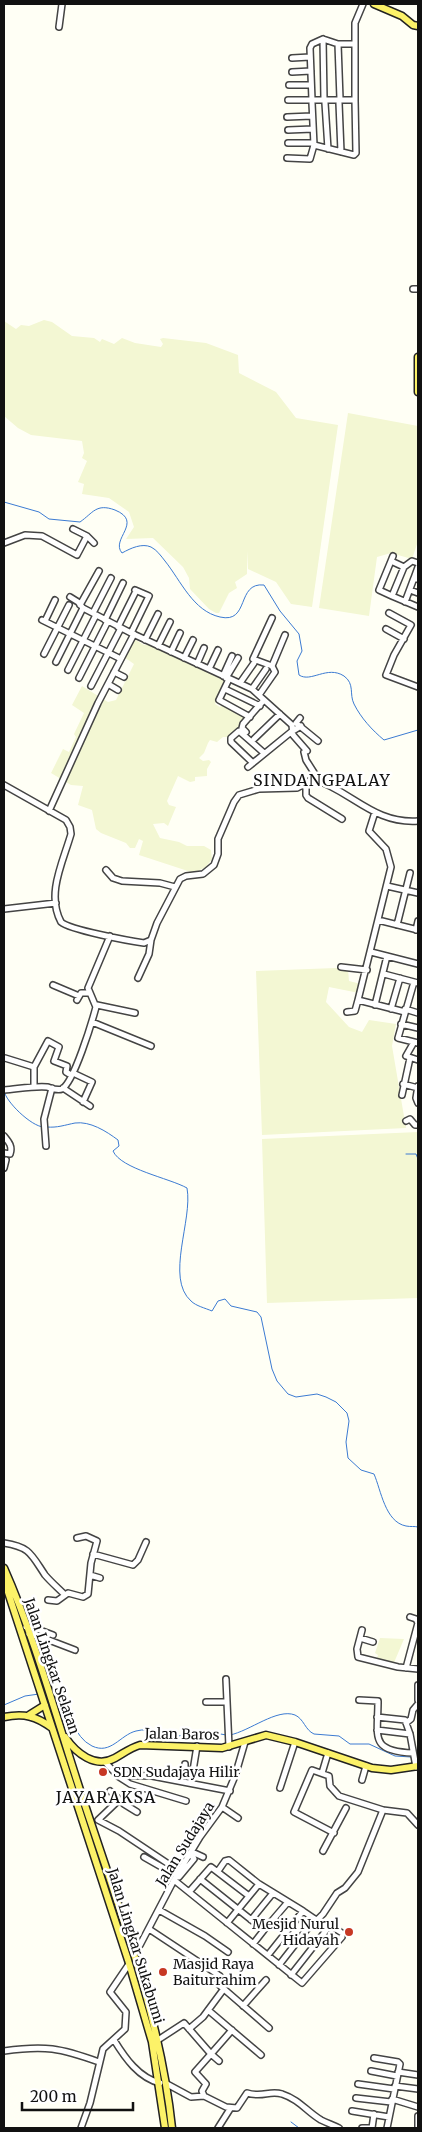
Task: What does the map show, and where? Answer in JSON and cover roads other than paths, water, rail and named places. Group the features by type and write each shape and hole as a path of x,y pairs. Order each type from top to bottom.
{"main road":[{"path":"374,4 402,16 412,25 418,26"},
{"path":"418,357 418,392"},
{"name":"Jalan Lingkar Selatan","path":"4,1568 28,1631 53,1708 56,1729"},
{"name":"Jalan Lingkar Selatan","path":"4,1580 6,1594 71,1774"},
{"path":"4,1717 28,1714 44,1702"},
{"path":"28,1714 56,1729 85,1757 96,1762 104,1762"},
{"name":"Jalan Baros","path":"104,1762 140,1745 229,1747 266,1735 295,1742 366,1766 391,1770 417,1767"},
{"path":"71,1774 77,1761 85,1757"},
{"name":"Jalan Lingkar Sukabumi","path":"71,1774 112,1900 163,2083 172,2128"},
{"name":"Jalan Lingkar Sukabumi","path":"112,1900 133,1952 158,2040 163,2083 165,2128"}],"street":[{"path":"59,27 62,4"},
{"path":"288,144 314,144 354,155 356,153 355,20 364,4"},
{"path":"287,158 310,159 314,144 311,45 323,39 338,44 354,44"},
{"path":"323,39 328,149"},
{"path":"338,44 341,152"},
{"path":"292,58 310,57"},
{"path":"292,72 311,71"},
{"path":"289,85 311,85"},
{"path":"287,101 355,101"},
{"path":"287,117 312,116"},
{"path":"288,130 313,129"},
{"path":"72,530 87,536 94,543"},
{"path":"4,543 22,536 42,536 77,555 87,536"},
{"path":"379,590 392,559 404,567"},
{"path":"392,596 404,567 412,561 418,565 416,578 405,602"},
{"path":"56,662 99,571"},
{"path":"68,670 111,578"},
{"path":"79,678 123,584"},
{"path":"373,588 418,607"},
{"path":"49,811 149,596 135,590 109,653 91,686"},
{"path":"410,590 418,593"},
{"path":"70,597 82,607 132,634 252,689 292,725 292,732 307,751 304,752 305,758 320,782"},
{"path":"55,600 43,620 120,659"},
{"path":"44,654 69,605"},
{"path":"389,612 411,624 386,675 418,687"},
{"path":"145,640 158,614"},
{"path":"259,695 275,672 253,660 272,618"},
{"path":"158,646 170,622"},
{"path":"386,628 404,638"},
{"path":"171,652 180,633"},
{"path":"252,689 269,668 285,635"},
{"path":"184,658 193,640"},
{"path":"197,664 204,648"},
{"path":"209,669 218,650"},
{"path":"235,657 226,677 225,689 219,700 250,717"},
{"path":"240,683 254,663"},
{"path":"114,672 124,677"},
{"path":"108,684 118,690"},
{"path":"225,689 260,706"},
{"path":"264,700 242,724 242,728 265,752"},
{"path":"254,739 280,714"},
{"path":"300,718 296,723 318,741"},
{"path":"265,752 239,731 231,738 231,742 251,765 265,752 301,726"},
{"path":"138,978 150,954 151,940 175,887 184,876 200,876 214,865 218,854 218,838 239,795 260,789 297,788 311,779 395,821 418,821"},
{"path":"306,783 307,797 342,819"},
{"path":"4,785 66,820 71,830 56,882 56,903 59,919 63,924 141,942 151,940"},
{"path":"347,1012 356,1010 391,867 387,851 368,831 375,812"},
{"path":"106,870 114,878 122,882 160,884 175,887"},
{"path":"397,925 410,873"},
{"path":"387,886 418,893"},
{"path":"4,909 56,903"},
{"path":"378,920 417,930 418,921"},
{"path":"110,936 88,986 89,993 97,1005 134,1013"},
{"path":"371,952 418,964"},
{"path":"375,1005 387,956"},
{"path":"341,967 367,970"},
{"path":"384,974 416,982 405,1010 398,1038 416,1043 406,1055 418,1060"},
{"path":"391,1009 400,978"},
{"path":"53,985 78,998 81,993 89,993"},
{"path":"358,1000 391,1009 418,1013"},
{"path":"4,1090 34,1087 58,1090 63,1088 72,1074 97,1005"},
{"path":"92,1022 151,1046"},
{"path":"402,1024 418,1028"},
{"path":"34,1087 34,1067 48,1041 59,1047 54,1061 67,1066 66,1072 92,1082 83,1102"},
{"path":"5,1058 34,1067"},
{"path":"402,1095 410,1058"},
{"path":"403,1084 418,1088 416,1098 418,1103"},
{"path":"46,1146 44,1120 52,1088"},
{"path":"63,1088 90,1106"},
{"path":"406,1121 410,1119 415,1125 418,1125"},
{"path":"4,1136 10,1142 11,1151 10,1154 4,1153"},
{"path":"4,1168 6,1160"},
{"path":"48,1600 57,1601 70,1593 86,1596 96,1541 86,1536 77,1538"},
{"path":"93,1554 133,1565 138,1560 146,1542"},
{"path":"4,1543 22,1546 28,1550 47,1578 65,1595"},
{"path":"90,1575 100,1578"},
{"path":"406,1668 418,1623 416,1619 410,1617"},
{"path":"28,1631 37,1629 53,1635"},
{"path":"362,1630 357,1649 358,1657 418,1669"},
{"path":"28,1631 75,1650"},
{"path":"360,1638 373,1642"},
{"path":"411,1644 418,1645"},
{"path":"226,1679 229,1747"},
{"path":"406,1723 411,1719 412,1711 418,1702 418,1685"},
{"path":"360,1700 377,1700 379,1742 384,1747 393,1751 414,1755"},
{"path":"206,1702 226,1702"},
{"path":"377,1717 402,1719 406,1723 417,1767"},
{"path":"378,1730 410,1734"},
{"name":"Jalan Sudajaya","path":"133,1952 137,1950 150,1928 179,1871 230,1792 245,1742"},
{"path":"280,1788 295,1742"},
{"path":"191,1783 197,1746"},
{"path":"322,1773 328,1753"},
{"path":"104,1762 117,1775 130,1784 186,1801"},
{"path":"185,1764 185,1769 193,1771"},
{"path":"362,1780 366,1766"},
{"path":"334,1833 294,1812 311,1772 329,1776 331,1788 338,1796 383,1810 406,1813 418,1825"},
{"path":"117,1775 152,1776 230,1792"},
{"path":"110,1791 119,1800 137,1812"},
{"path":"119,1800 98,1820 119,1831 179,1871"},
{"path":"222,1807 238,1818"},
{"path":"323,1851 346,1808"},
{"path":"279,1965 338,1893 345,1888 358,1872 383,1810"},
{"path":"191,1852 203,1858"},
{"path":"175,1878 180,1876 193,1861 194,1857 191,1852"},
{"path":"144,1857 175,1878 227,1923 291,1975 304,1983 342,1936 339,1931 331,1926 328,1928 291,1975"},
{"path":"218,1871 225,1860 229,1860 259,1884 328,1928"},
{"path":"189,1892 210,1868 218,1871 248,1896"},
{"path":"200,1879 264,1930"},
{"path":"227,1923 259,1884"},
{"path":"251,1920 273,1893"},
{"path":"254,1944 288,1902"},
{"path":"159,1910 205,1936 228,1952"},
{"path":"268,1955 303,1911"},
{"path":"150,1928 220,1976 216,1982 223,1990 269,2028"},
{"path":"81,2128 90,2104 104,2047 124,2032 127,2016 125,2009 110,1992 129,1964"},
{"path":"243,2006 266,1980"},
{"path":"189,2029 208,2010 223,1990"},
{"path":"208,2010 262,2055"},
{"path":"158,2040 183,2023 219,2061"},
{"path":"204,2096 202,2090 206,2084 195,2072 232,2030"},
{"path":"114,2040 121,2052 144,2076 163,2083 190,2097 204,2096 230,2109 237,2108 247,2093 258,2096 276,2093 297,2100 319,2118 339,2128"},
{"path":"4,2051 42,2047 59,2049 99,2062"},
{"path":"59,2049 60,2056"},
{"path":"374,2058 398,2062 398,2074 387,2128"},
{"path":"370,2071 418,2076"},
{"path":"358,2084 418,2090"},
{"path":"356,2098 392,2101 418,2107"},
{"path":"218,2128 230,2109"},
{"path":"352,2111 389,2117"},
{"path":"362,2128 372,2128 374,2114"},
{"path":"418,2116 418,2128"}],"waterway":[{"path":"4,502 39,512 49,519 80,522 99,508 115,510 127,520 119,548 122,553 140,546 153,548 159,553 195,602 202,609 220,617 229,618 236,615 250,590 255,586 264,585 280,611 299,634 302,651 297,661 299,675 309,677 331,672 344,676 350,682 353,700 357,709 367,724 384,740 418,730"},
{"path":"4,1091 9,1101 20,1113 38,1126 43,1127"},
{"path":"47,1127 58,1127 75,1123 98,1127 118,1140 119,1146 113,1151 125,1163 187,1188 188,1201 180,1264 180,1278 184,1291 193,1303 212,1311 218,1301 225,1299 231,1306 257,1312 261,1317 272,1369 277,1381 288,1394 296,1397 317,1394 336,1402 347,1413 349,1421 346,1442 348,1458 361,1470 374,1474 388,1512 393,1518 406,1526 418,1527"},
{"path":"406,1154 416,1154 418,1159"},
{"path":"4,1705 25,1696 39,1694"},
{"path":"54,1699 60,1704 80,1736 92,1746 99,1748 110,1746 130,1733 141,1730 174,1736 204,1731 226,1735"},
{"path":"230,1735 272,1717 288,1714 298,1717 308,1730 314,1734 339,1736 350,1744 369,1744 395,1756 411,1757"},
{"path":"291,2122 299,2128"}],"place":[{"name":"SDN Sudajaya Hilir","path":"103,1772"},
{"name":"Mesjid Nurul Hidayah","path":"349,1932"},
{"name":"Masjid Raya Baiturrahim","path":"163,1972"}],"district":[{"name":"SINDANGPALAY","path":"322,780"},
{"name":"JAYARAKSA","path":"106,1797"}]}
